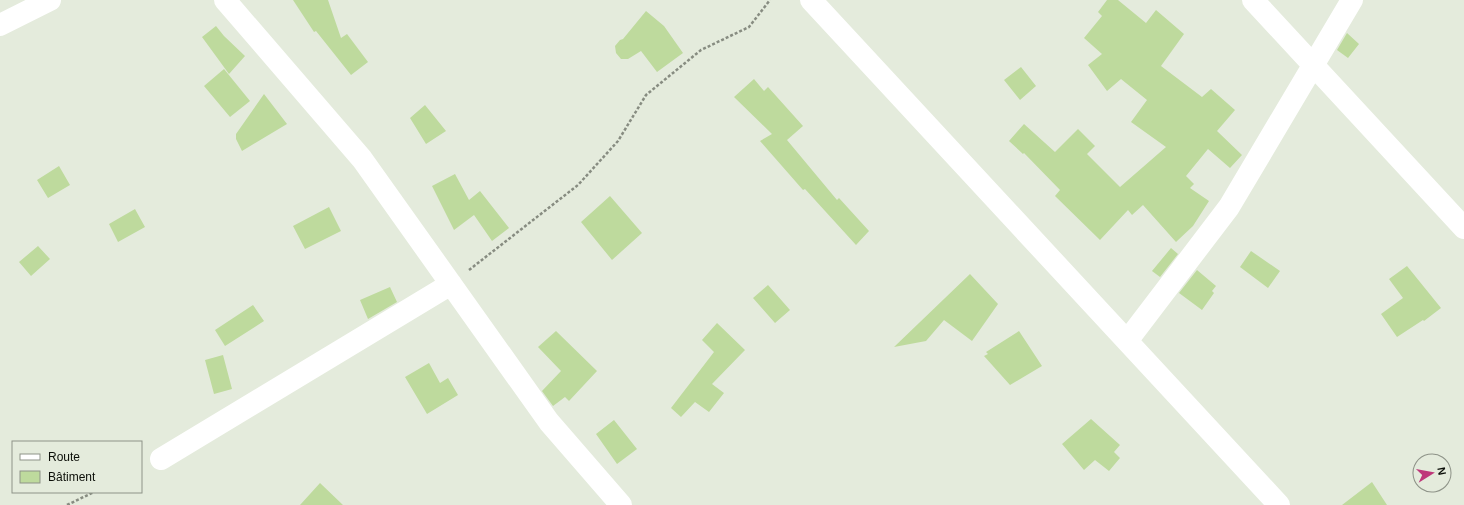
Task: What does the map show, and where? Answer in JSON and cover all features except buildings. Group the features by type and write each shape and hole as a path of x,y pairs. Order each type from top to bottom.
{"street":[{"path":"0,25 50,0"},
{"path":"224,0 362,159 550,422 621,505"},
{"path":"811,0 1279,505"},
{"path":"1252,0 1464,228"},
{"path":"1126,340 1229,207 1352,0"},
{"path":"161,459 451,284"}],"path":[{"path":"451,284 578,185 618,141 646,95 701,50 749,27 770,0"},
{"path":"67,505 92,493"}]}
